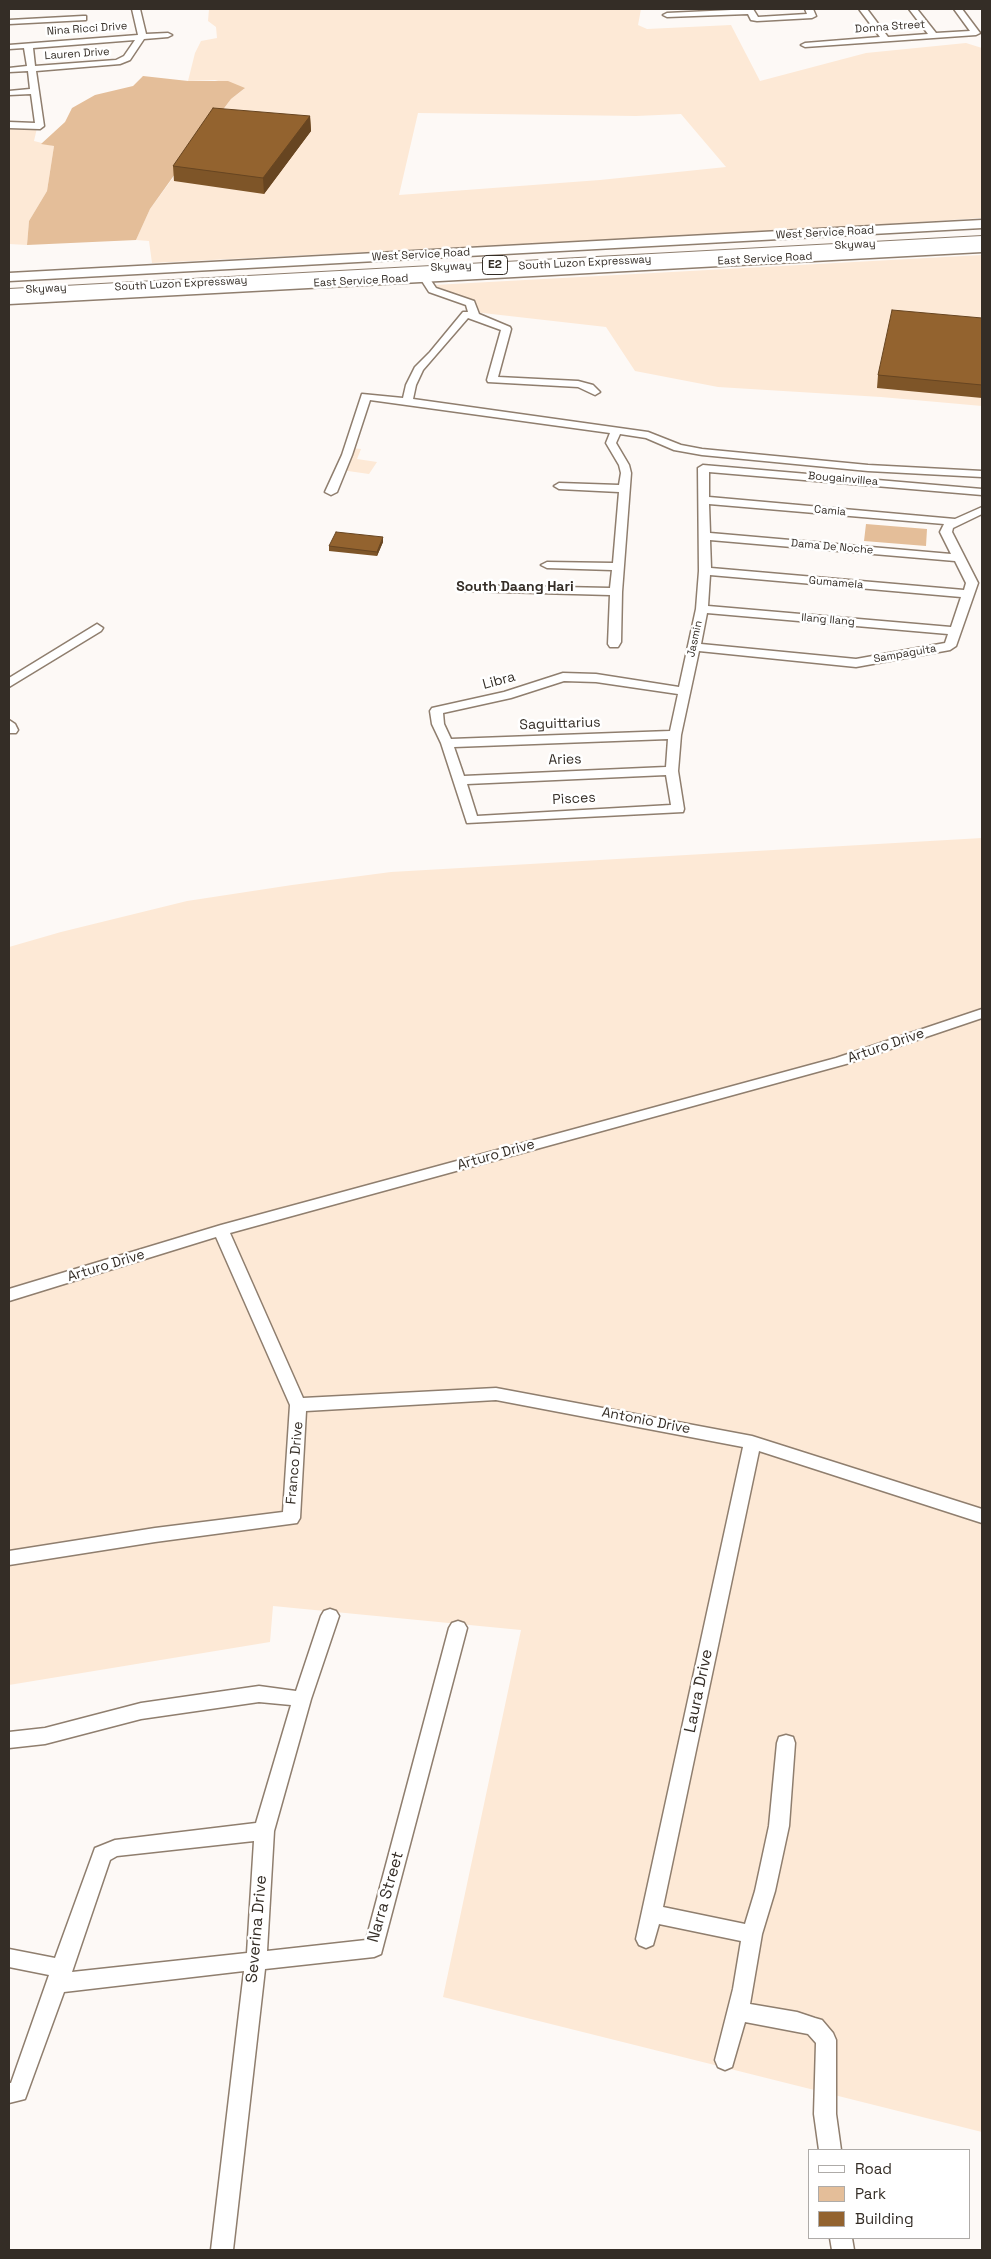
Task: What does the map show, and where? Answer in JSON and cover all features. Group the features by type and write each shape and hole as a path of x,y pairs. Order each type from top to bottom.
{"highway":[{"name":"Skyway","path":"9,284 982,231"},
{"name":"Skyway","path":"9,292 982,240"}],"main road":[{"name":"West Service Road","path":"9,277 982,224"},
{"name":"East Service Road","path":"9,300 982,248"}],"street":[{"path":"142,36 137,11 148,9"},
{"path":"668,15 749,10 754,18 758,19 812,16 809,9"},
{"path":"863,9 886,39"},
{"path":"913,9 934,36"},
{"name":"Donna Street","path":"805,45 976,33 958,9"},
{"path":"9,22 21,18 82,13 87,41"},
{"name":"Nina Ricci Drive","path":"9,47 168,35"},
{"name":"Lauren Drive","path":"9,70 117,62 127,58 142,36"},
{"path":"9,125 40,126 28,45"},
{"path":"9,93 35,91"},
{"path":"425,278 432,290 471,303 474,316"},
{"path":"407,402 411,385 419,369 439,348 464,314 506,329 492,380 578,384 590,387 595,392"},
{"path":"331,492 347,455 366,396 648,435 678,448 702,452 868,468 982,474"},
{"path":"614,644 616,642 616,592 626,473 624,465 611,442 616,430"},
{"name":"Bougainvillea","path":"703,468 982,492"},
{"name":"Jasmin","path":"678,809 672,771 674,735 702,608 705,571 703,468"},
{"path":"559,486 625,489"},
{"name":"Camia","path":"704,500 956,522"},
{"path":"956,522 982,510"},
{"name":"Sampaguita","path":"694,647 856,663 950,646 972,583 946,532 948,526 956,522"},
{"name":"Dama De Noche","path":"704,536 960,558"},
{"path":"547,564 618,567"},
{"name":"Gumamela","path":"705,571 968,594"},
{"path":"465,588 616,592"},
{"name":"Ilang Ilang","path":"702,608 955,631"},
{"path":"9,683 97,628"},
{"name":"Libra","path":"472,820 447,743 438,724 436,711 507,695 563,677 596,678 684,691"},
{"name":"Saguittarius","path":"447,743 674,735"},
{"name":"Aries","path":"459,780 672,771"},
{"name":"Pisces","path":"472,820 678,809"},
{"name":"Arturo Drive","path":"9,1294 221,1230 841,1061 982,1013"},
{"name":"Franco Drive","path":"9,1558 155,1535 290,1518 298,1405 221,1230"},
{"name":"Antonio Drive","path":"298,1405 496,1394 752,1442 982,1516"},
{"name":"Laura Drive","path":"646,1939 752,1442"},
{"name":"Severina Drive","path":"222,2250 256,1961 264,1832 302,1699 330,1616"},
{"name":"Narra Street","path":"9,1958 60,1976 256,1961 374,1948 458,1628"},
{"path":"9,1740 45,1736 141,1711 240,1696 259,1694 302,1699"},
{"path":"726,2060 752,1934 765,1892 778,1826 786,1743"},
{"path":"9,2093 18,2092 102,1854 115,1848 264,1832"},
{"path":"651,1914 752,1934"},
{"path":"737,2011 797,2021 815,2027 826,2040 825,2114 830,2149"}],"shaded area":[{"path":"209,9 641,9 638,25 647,29 731,25 760,81 866,53 966,43 982,48 982,218 782,231 152,263 149,241 136,240 150,209 231,99 244,89 215,80 188,81 195,53 201,41 217,38 216,27 208,21","holes":["418,113 636,116 681,114 726,167 600,180 399,195"]},
{"path":"9,128 37,128 34,141 54,146 47,191 29,221 27,245 9,244"},
{"path":"982,255 982,406 881,397 718,387 635,371 606,327 474,312 476,304 434,285"},
{"path":"351,448 361,449 357,459 377,462 369,474 341,470"},
{"path":"982,838 982,2132 443,1997 521,1630 273,1606 270,1642 9,1685 9,947 61,932 187,901 391,872"}],"green space":[{"path":"143,76 188,81 228,81 245,88 231,99 185,160 150,209 136,240 27,245 29,221 47,191 54,146 41,144 65,122 72,108 95,95 133,86"},
{"path":"866,524 927,529 926,546 864,541"}],"building":[{"path":"213,108 310,116 263,178 173,166"},
{"path":"892,310 982,318 982,385 878,375"},
{"path":"336,532 383,537 377,552 329,546"}],"district":[{"name":"South Daang Hari","path":"515,587"}]}
